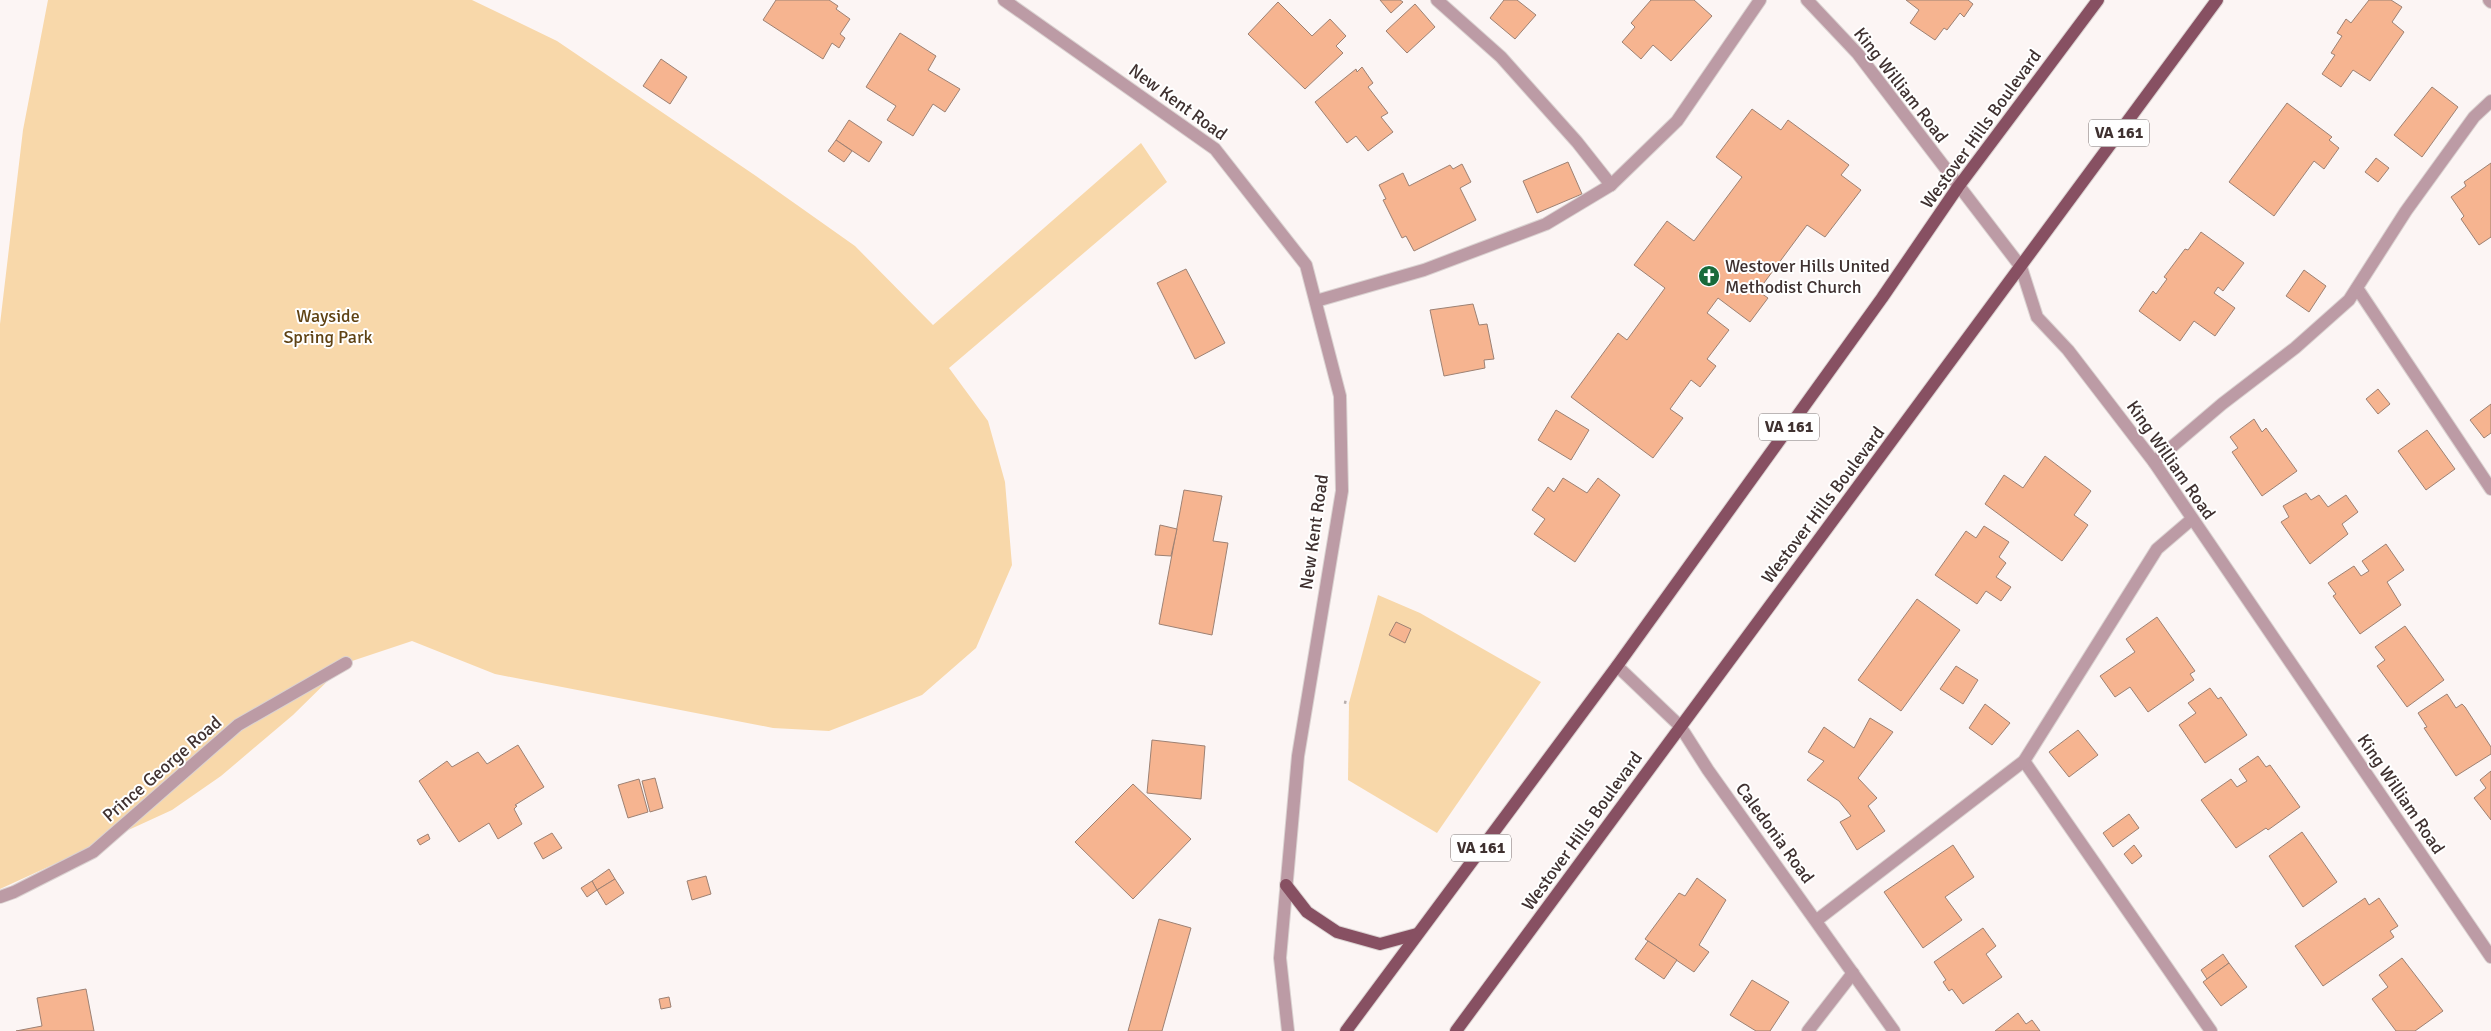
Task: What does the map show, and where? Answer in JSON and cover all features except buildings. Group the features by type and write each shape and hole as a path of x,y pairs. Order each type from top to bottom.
{"main road":[{"name":"Westover Hills Boulevard","path":"1346,1031 1617,666 1882,298 1958,187 2098,0"},
{"name":"Westover Hills Boulevard","path":"1456,1031 2217,0"},
{"path":"1286,885 1308,912 1337,932 1380,944 1417,934"}],"street":[{"name":"New Kent Road","path":"1004,0 1216,149 1306,265 1316,301 1340,396 1342,491 1298,756 1280,958 1288,1031"},
{"path":"1437,0 1501,57 1577,142 1611,185"},
{"path":"1316,301 1424,270 1546,224 1611,185 1677,121 1760,0"},
{"name":"King William Road","path":"1807,0 1858,54 1958,187 2021,266 2037,317 2068,350 2154,462 2491,957"},
{"path":"2154,462 2222,404 2295,348 2349,300 2406,211 2474,117 2491,101"},
{"path":"2357,288 2491,489"},
{"path":"1817,920 2024,761 2157,548 2192,519"},
{"name":"Prince George Road","path":"0,897 14,892 93,852 238,725 346,663"},
{"name":"Caledonia Road","path":"1617,666 1680,726 1708,770 1817,920 1894,1031"},
{"path":"2024,761 2211,1031"},
{"path":"1808,1031 1853,974"}],"path":[{"path":"1344,702 1349,703"}],"green space":[{"name":"Wayside Spring Park","path":"48,0 472,0 557,41 756,176 855,246 933,325 1141,143 1167,182 949,368 988,421 1005,482 1012,565 976,648 922,695 829,731 773,728 495,674 412,641 346,663 293,715 221,776 172,810 0,889 0,324 23,130"},
{"path":"1378,595 1420,613 1541,682 1437,833 1348,780 1349,703"}],"place":[{"name":"Westover Hills United Methodist Church","path":"1709,276"}]}
